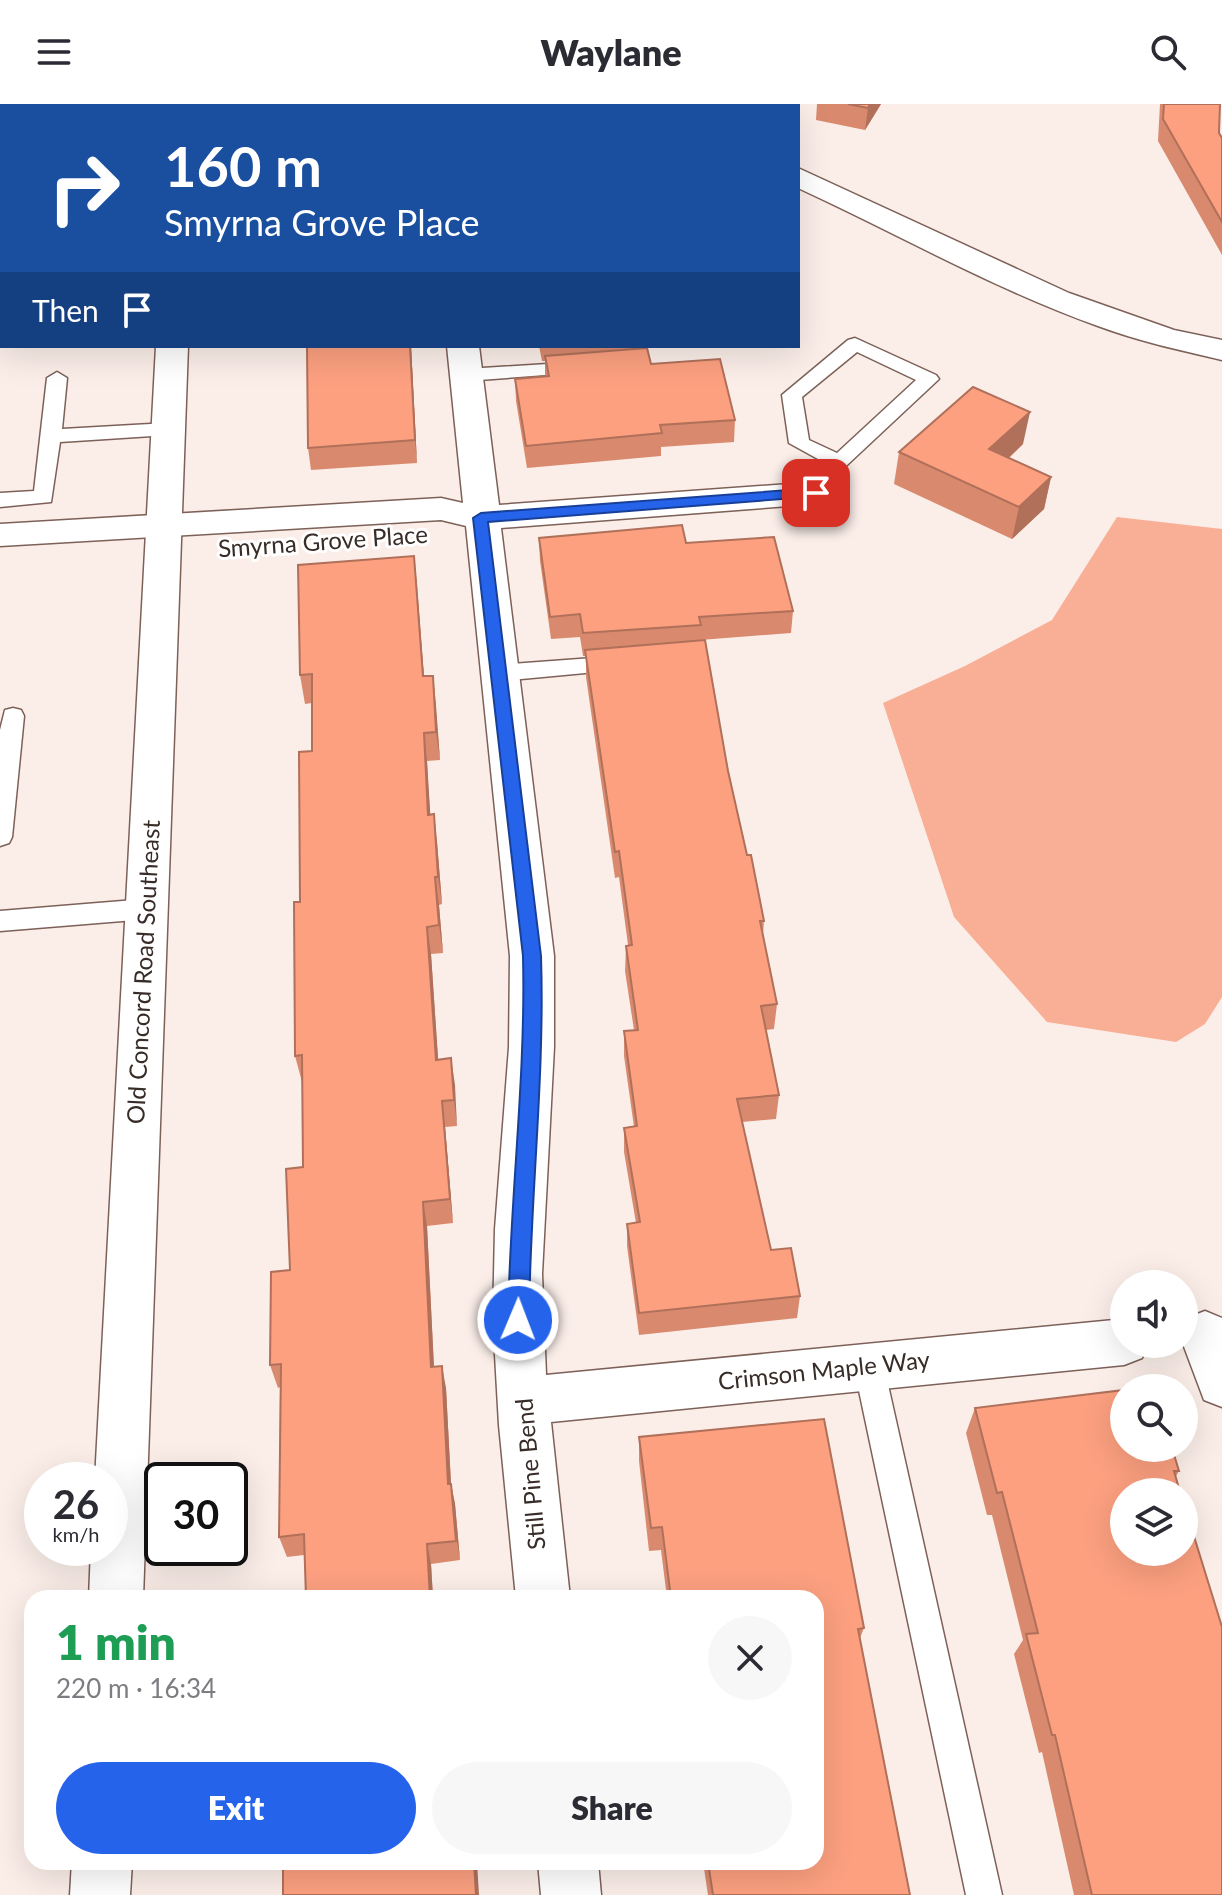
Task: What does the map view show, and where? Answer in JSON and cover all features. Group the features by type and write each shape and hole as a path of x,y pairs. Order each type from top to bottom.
{"street":[{"path":"800,178 983,268 1065,303 1153,333 1222,350"},
{"name":"Old Concord Road Southeast","path":"116,1590 172,348"},
{"name":"Still Pine Bend","path":"465,360 532,956 533,1004 518,1320 542,1590"},
{"name":"Smyrna Grove Place","path":"162,538 222,551 334,529 441,533 481,518 816,493"},
{"path":"0,535 162,538"},
{"path":"0,562 162,538"},
{"path":"1204,1334 1222,1383"},
{"name":"Crimson Maple Way","path":"524,1401 1110,1343"},
{"path":"100,1895 102,1870"},
{"path":"569,1870 571,1895"}],"lane":[{"path":"816,493 839,462 929,379 855,344 792,395 799,443 839,462"},
{"path":"465,360 592,367"},
{"path":"0,500 44,497 57,378"},
{"path":"51,436 168,429"},
{"path":"499,673 640,663"},
{"path":"0,837 13,716"},
{"path":"0,921 147,909"},
{"path":"869,1367 984,1895"}],"shaded area":[{"path":"1117,517 1222,529 1222,997 1205,1024 1176,1042 1047,1022 954,917 883,703 965,666 1052,620"}],"building":[{"path":"848,104 870,104 868,108"},
{"path":"1164,104 1220,104 1222,222 1163,119"},
{"path":"307,348 410,348 415,440 308,448"},
{"path":"647,348 651,364 720,359 735,420 660,425 662,433 526,446 515,379 549,376 545,356"},
{"path":"973,387 1030,412 989,449 1051,477 1019,507 899,452"},
{"path":"682,525 686,543 774,537 793,611 699,617 701,625 583,633 580,614 550,617 539,538"},
{"path":"414,556 423,676 433,676 436,732 424,733 428,815 434,814 439,925 427,927 436,1060 451,1058 454,1100 442,1101 450,1199 423,1202 431,1367 442,1366 448,1484 451,1484 456,1541 427,1544 430,1590 306,1590 304,1534 279,1537 281,1364 270,1365 271,1272 290,1270 286,1169 303,1167 302,1055 295,1056 294,902 300,902 299,752 312,751 312,674 300,675 298,565"},
{"path":"705,640 728,771 747,855 751,855 764,921 760,921 777,1004 761,1006 779,1095 737,1099 771,1250 791,1248 800,1296 639,1313 627,1224 640,1222 624,1128 637,1126 624,1031 638,1030 626,946 632,945 585,650"},
{"path":"1110,1392 1110,1462 1176,1462 1179,1471 1174,1471 1176,1478 1110,1478 1110,1566 1198,1566 1198,1549 1222,1627 1222,1895 1092,1895 1055,1735 1052,1735 1026,1634 1038,1633 1002,1492 997,1493 975,1408"},
{"path":"824,1419 864,1628 858,1629 910,1895 713,1895 709,1870 824,1870 824,1590 670,1590 662,1527 651,1528 639,1437"},
{"path":"283,1870 474,1870 476,1895 283,1895"}],"route":[{"path":"518,1320 533,1004 532,956 481,518 816,493"}]}
